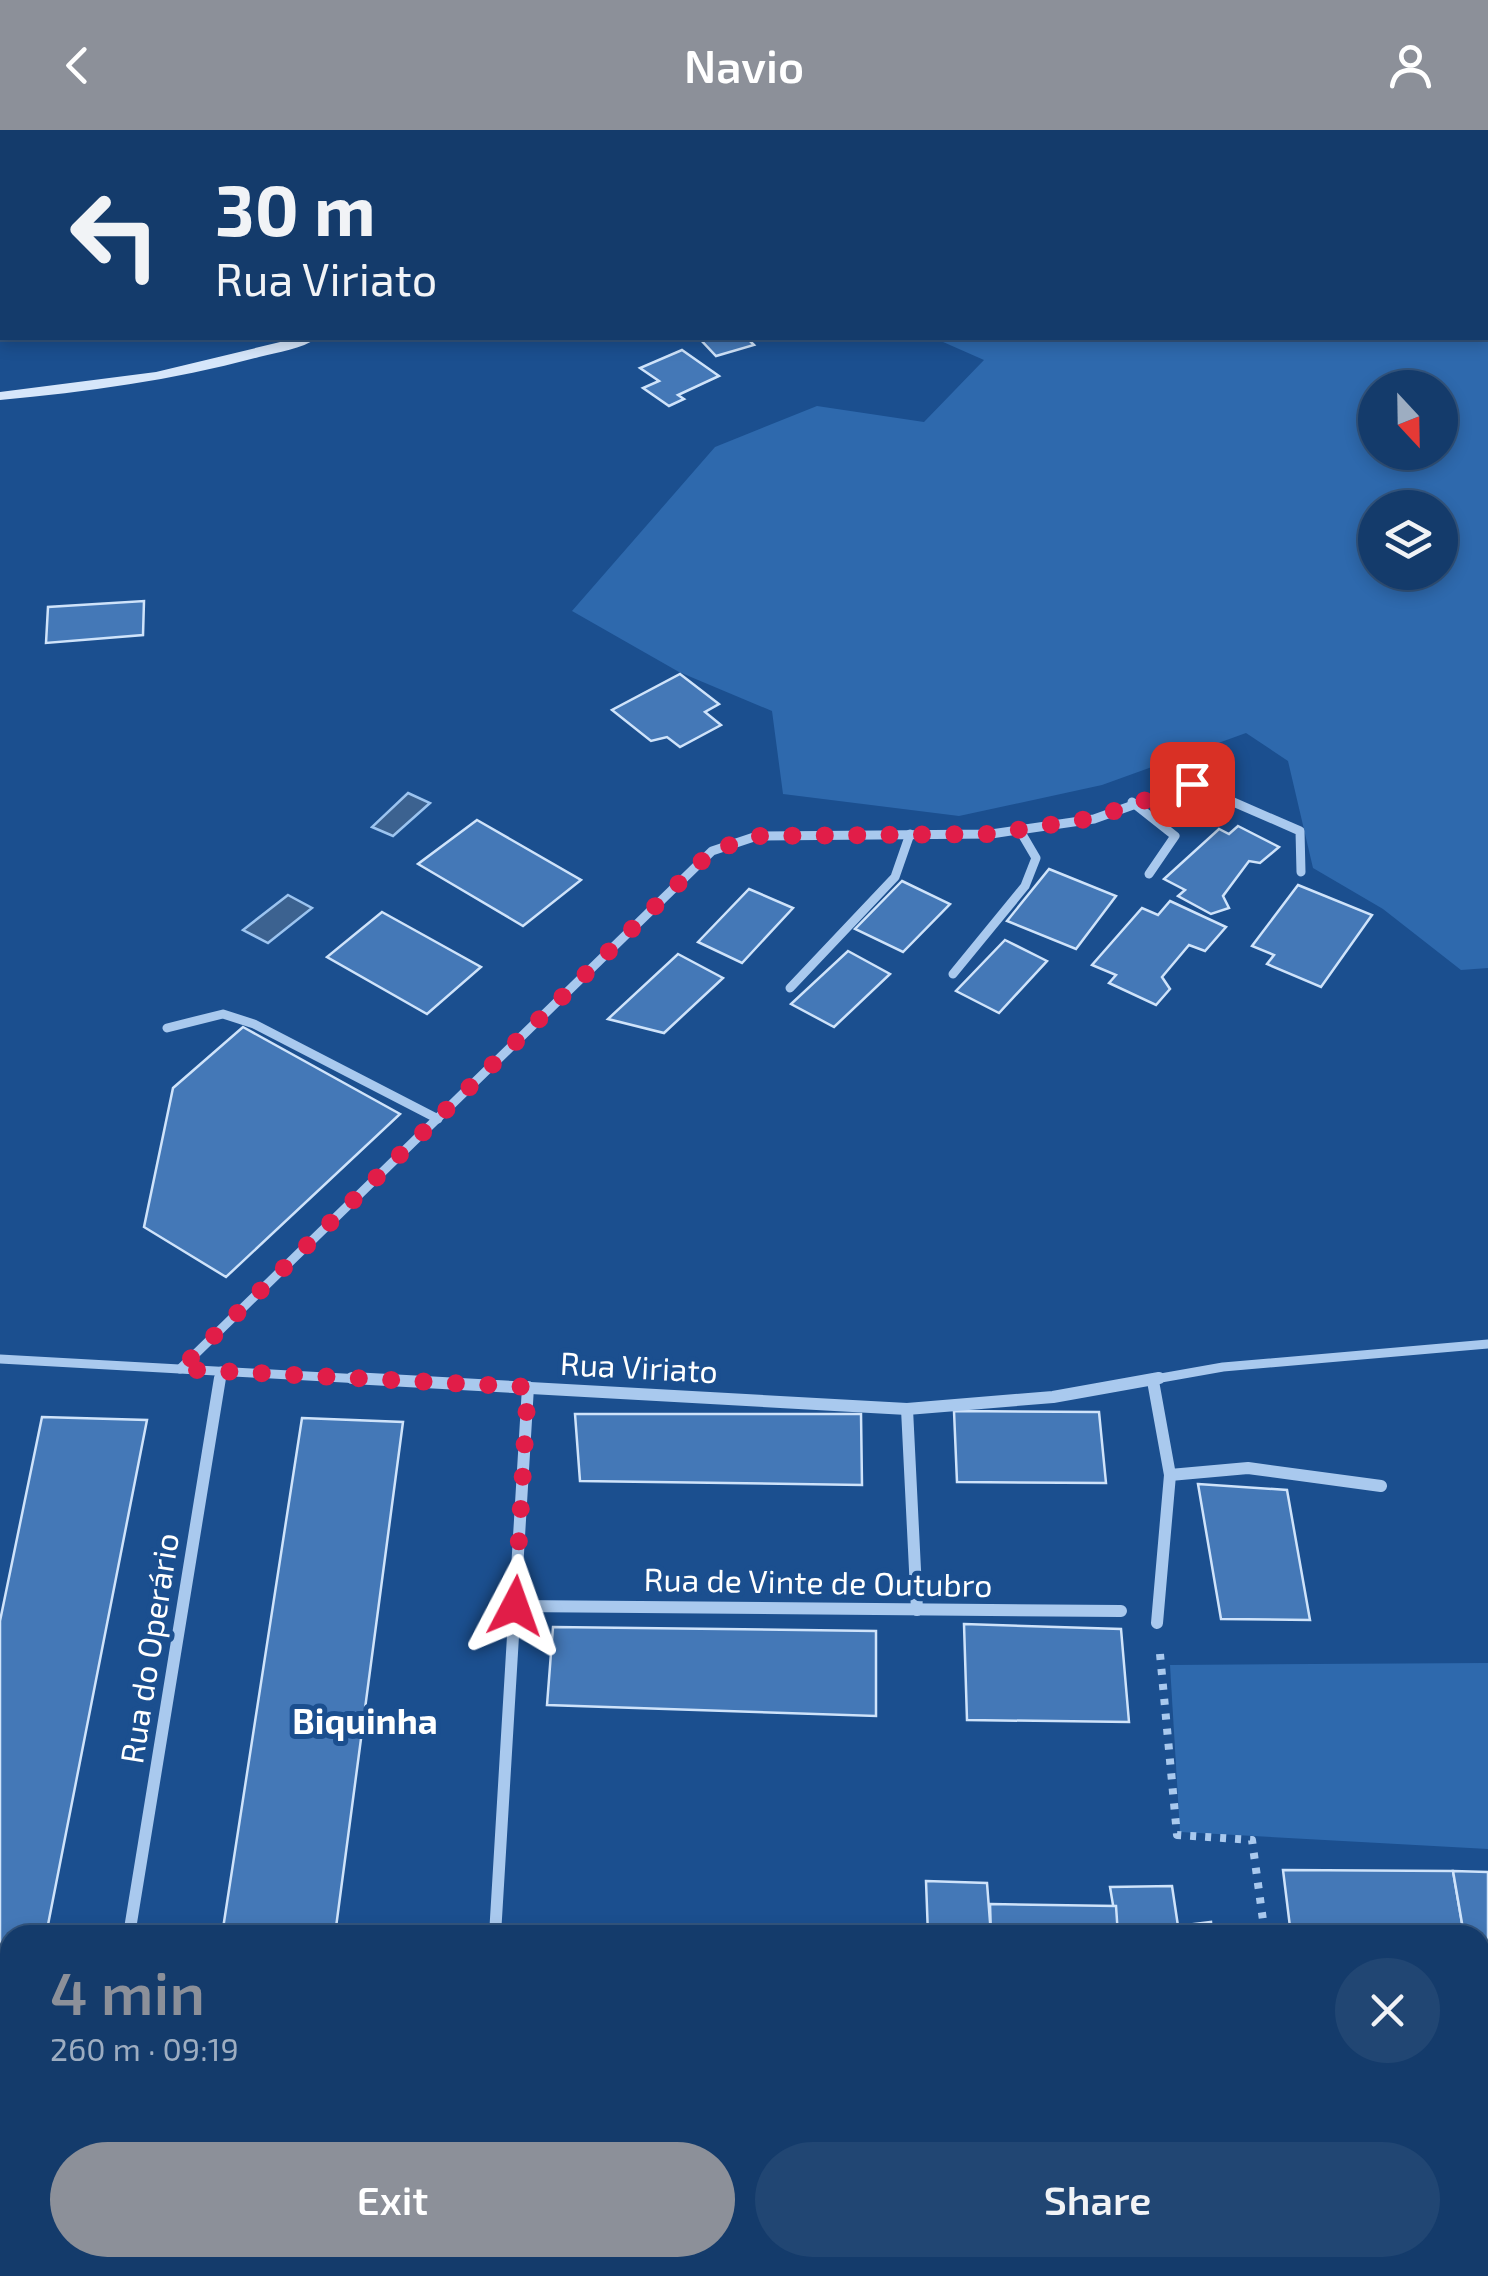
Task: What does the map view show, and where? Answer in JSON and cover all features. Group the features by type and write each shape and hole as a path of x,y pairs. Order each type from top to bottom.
{"main road":[{"path":"0,396 172,374 302,340"}],"street":[{"path":"180,1369 712,851 757,836 991,834 1094,818 1192,784 1300,830 1301,872"},
{"path":"1132,802 1175,836 1149,874"},
{"path":"952,974 1025,886 1036,858 1019,829"},
{"path":"790,988 895,876 910,834"},
{"path":"167,1028 223,1014 254,1024 438,1119"},
{"name":"Rua Viriato","path":"0,1359 907,1408 1054,1396 1223,1367 1488,1344"},
{"name":"Rua do Operário","path":"132,1925 221,1370"},
{"path":"1153,1381 1170,1475 1157,1623"},
{"path":"496,1925 528,1387"},
{"path":"907,1408 917,1610"},
{"path":"1170,1475 1248,1468 1380,1486"},
{"name":"Rua de Vinte de Outubro","path":"515,1606 1120,1612"}],"path":[{"path":"1157,1623 1177,1835 1252,1840 1263,1925"}],"shaded area":[{"path":"939,340 1488,340 1488,968 1461,970 1383,909 1313,868 1288,761 1246,733 1102,785 959,816 783,794 772,711 679,672 572,611 715,447 817,406 924,422 984,360"},
{"path":"408,793 430,803 393,836 372,827"},
{"path":"288,895 312,908 268,943 243,930"},
{"path":"1488,1663 1488,1849 1180,1832 1170,1665"}],"building":[{"path":"701,340 749,340 754,345 716,356"},
{"path":"682,350 719,376 678,395 684,399 669,406 643,388 659,381 640,368"},
{"path":"144,601 143,635 46,643 48,607"},
{"path":"680,674 719,704 705,712 721,725 680,747 667,737 651,741 612,710"},
{"path":"477,820 581,880 523,926 418,864"},
{"path":"1238,826 1279,847 1260,863 1249,861 1223,896 1229,908 1211,914 1178,896 1185,890 1164,879 1219,829 1229,834"},
{"path":"1049,869 1116,896 1076,949 1007,921"},
{"path":"902,881 950,904 903,952 855,929"},
{"path":"1298,885 1372,915 1321,987 1267,964 1274,955 1252,946"},
{"path":"749,889 793,908 742,963 698,942"},
{"path":"1170,901 1226,927 1205,951 1189,945 1162,977 1170,989 1156,1005 1109,983 1116,975 1092,965 1142,908 1158,915"},
{"path":"382,912 481,967 427,1014 327,957"},
{"path":"1005,940 1047,961 999,1013 956,991"},
{"path":"848,951 890,974 834,1027 791,1004"},
{"path":"678,954 723,978 664,1033 608,1019"},
{"path":"243,1027 400,1114 226,1277 144,1227 173,1088"},
{"path":"954,1411 1099,1412 1106,1483 957,1482"},
{"path":"575,1414 861,1414 862,1485 580,1481"},
{"path":"42,1417 147,1420 48,1925 0,1925 0,1621"},
{"path":"302,1418 403,1422 336,1925 224,1925"},
{"path":"1198,1484 1287,1490 1310,1620 1221,1619"},
{"path":"964,1624 1121,1629 1129,1722 967,1720"},
{"path":"553,1627 876,1631 876,1716 547,1705"},
{"path":"1283,1870 1453,1871 1462,1925 1290,1925"},
{"path":"1453,1871 1488,1872 1488,1925 1462,1925"},
{"path":"926,1881 987,1883 990,1925 928,1925"},
{"path":"1172,1886 1178,1925 1116,1925 1110,1887"},
{"path":"990,1904 1116,1906 1117,1925 991,1925"}],"district":[{"name":"Biquinha","path":"365,1720"}],"route":[{"path":"515,1606 528,1387 180,1369 712,851 757,836 991,834 1094,818 1192,784"}]}
